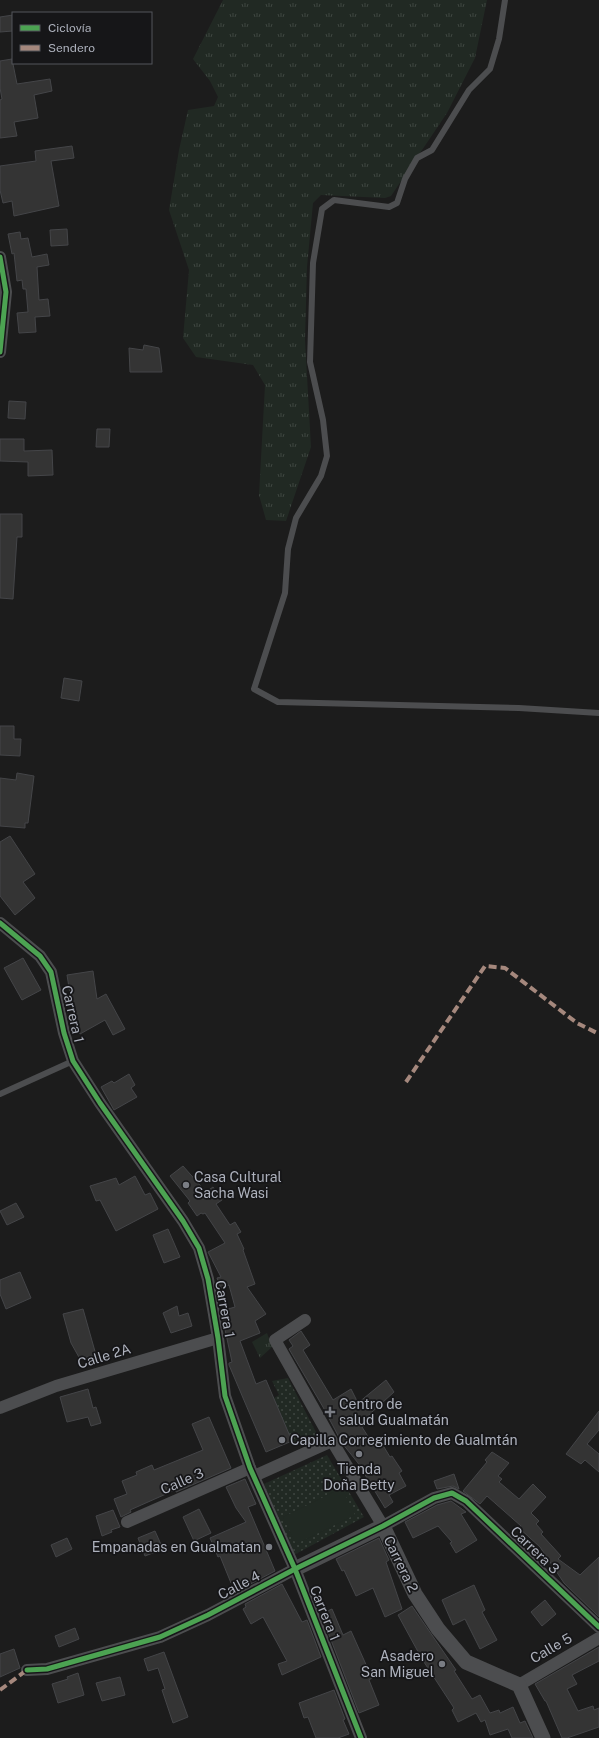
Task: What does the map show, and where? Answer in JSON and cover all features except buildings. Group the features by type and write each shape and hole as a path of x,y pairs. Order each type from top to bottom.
{"street":[{"path":"0,257 6,292 0,352"},
{"name":"Carrera 1","path":"0,922 40,956 51,972 64,1033 73,1061 183,1221 198,1248 208,1279 218,1338 225,1396 252,1472 295,1569 358,1737"},
{"name":"Carrera 2","path":"306,1320 275,1340 332,1441 383,1526 415,1594 438,1629 466,1662 519,1685"},
{"name":"Calle 2A","path":"0,1408 56,1386 218,1338"},
{"name":"Calle 3","path":"127,1522 332,1441"},
{"name":"Calle 4","path":"27,1670 47,1669 160,1637 208,1615 295,1569 383,1526 434,1498 452,1493"},
{"name":"Carrera 3","path":"452,1493 466,1501 599,1627"},
{"name":"Calle 5","path":"519,1685 599,1638"},
{"path":"519,1685 543,1738"}],"lane":[{"path":"505,0 499,39 490,69 469,90 432,150 417,158 405,179 397,203 389,207 334,200 322,209 313,264 310,362 322,420 327,456 321,476 296,518 288,549 285,593 254,689 278,702 519,708 599,713"},
{"path":"0,1094 73,1061"}],"green space":[{"path":"223,0 487,0 475,58 447,113 391,196 385,198 321,195 313,203 307,267 305,340 311,447 286,521 266,520 259,495 265,385 253,365 196,357 183,338 189,270 169,210 179,150 188,110 214,106 218,97 210,81 193,59"},
{"path":"267,1333 272,1347 260,1358 252,1342"},
{"path":"288,1378 318,1436 294,1446 274,1398 279,1395 272,1381"},
{"path":"327,1455 364,1517 294,1555 264,1484"},
{"path":"342,1488 355,1515 296,1544 283,1517"}],"marked path":[{"path":"406,1082 485,966 505,968 577,1023 599,1034"},
{"path":"0,1690 27,1670"}],"cycle path":[{"path":"0,257 6,292 0,352"},
{"path":"0,923 40,956 51,972 64,1033 73,1061 100,1103 183,1221 199,1248 208,1279 218,1338 225,1396 250,1468 295,1569 361,1738"},
{"path":"27,1670 47,1669 160,1637 208,1615 295,1569 383,1526 434,1498 452,1493 466,1501 599,1627"}],"place":[{"name":"Casa Cultural Sacha Wasi","path":"186,1185"},
{"name":"Centro de salud Gualmatán","path":"330,1412"},
{"name":"Capilla Corregimiento de Gualmtán","path":"282,1440"},
{"name":"Tienda Doña Betty","path":"359,1454"},
{"name":"Empanadas en Gualmatan","path":"269,1547"},
{"name":"Asadero San Miguel","path":"442,1664"}]}
